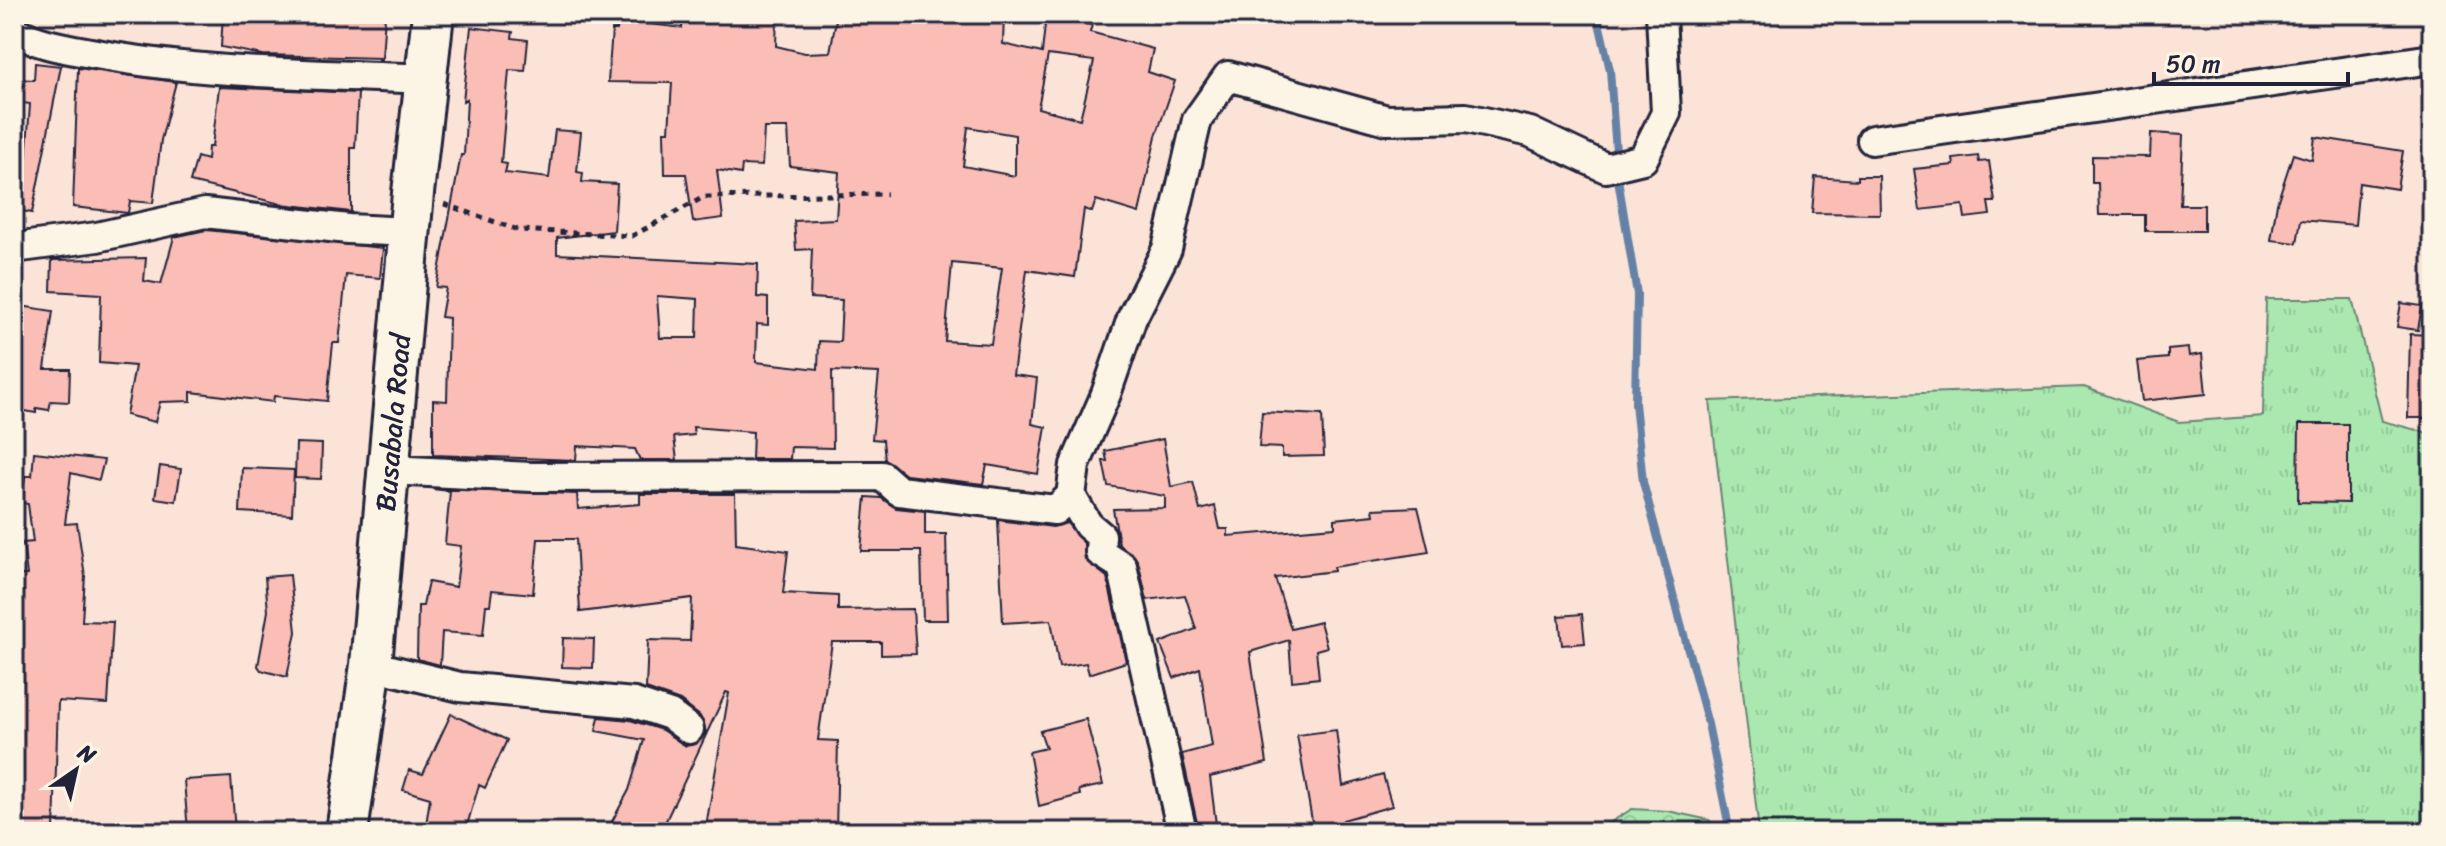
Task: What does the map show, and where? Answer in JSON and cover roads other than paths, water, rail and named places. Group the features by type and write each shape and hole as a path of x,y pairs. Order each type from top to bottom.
{"street":[{"name":"Busabala Road","path":"347,832 371,665 409,232 433,14"},
{"path":"1182,832 1122,566 1100,552 1101,536 1088,525 1071,496 1075,465 1132,318 1167,249 1197,120 1228,76 1387,120 1466,118 1530,132 1606,168 1643,159 1666,113 1661,14"},
{"path":"14,31 38,43 141,62 226,71 426,79"},
{"path":"1872,140 2432,59"},
{"path":"14,248 97,237 205,213 334,228 409,232"},
{"path":"388,470 532,477 882,476 899,491 1055,510 1071,496"},
{"path":"371,665 460,687 642,704 670,715 689,729"}],"waterway":[{"path":"1597,14 1610,70 1618,179 1637,294 1635,403 1643,482 1708,724 1730,832"}]}
